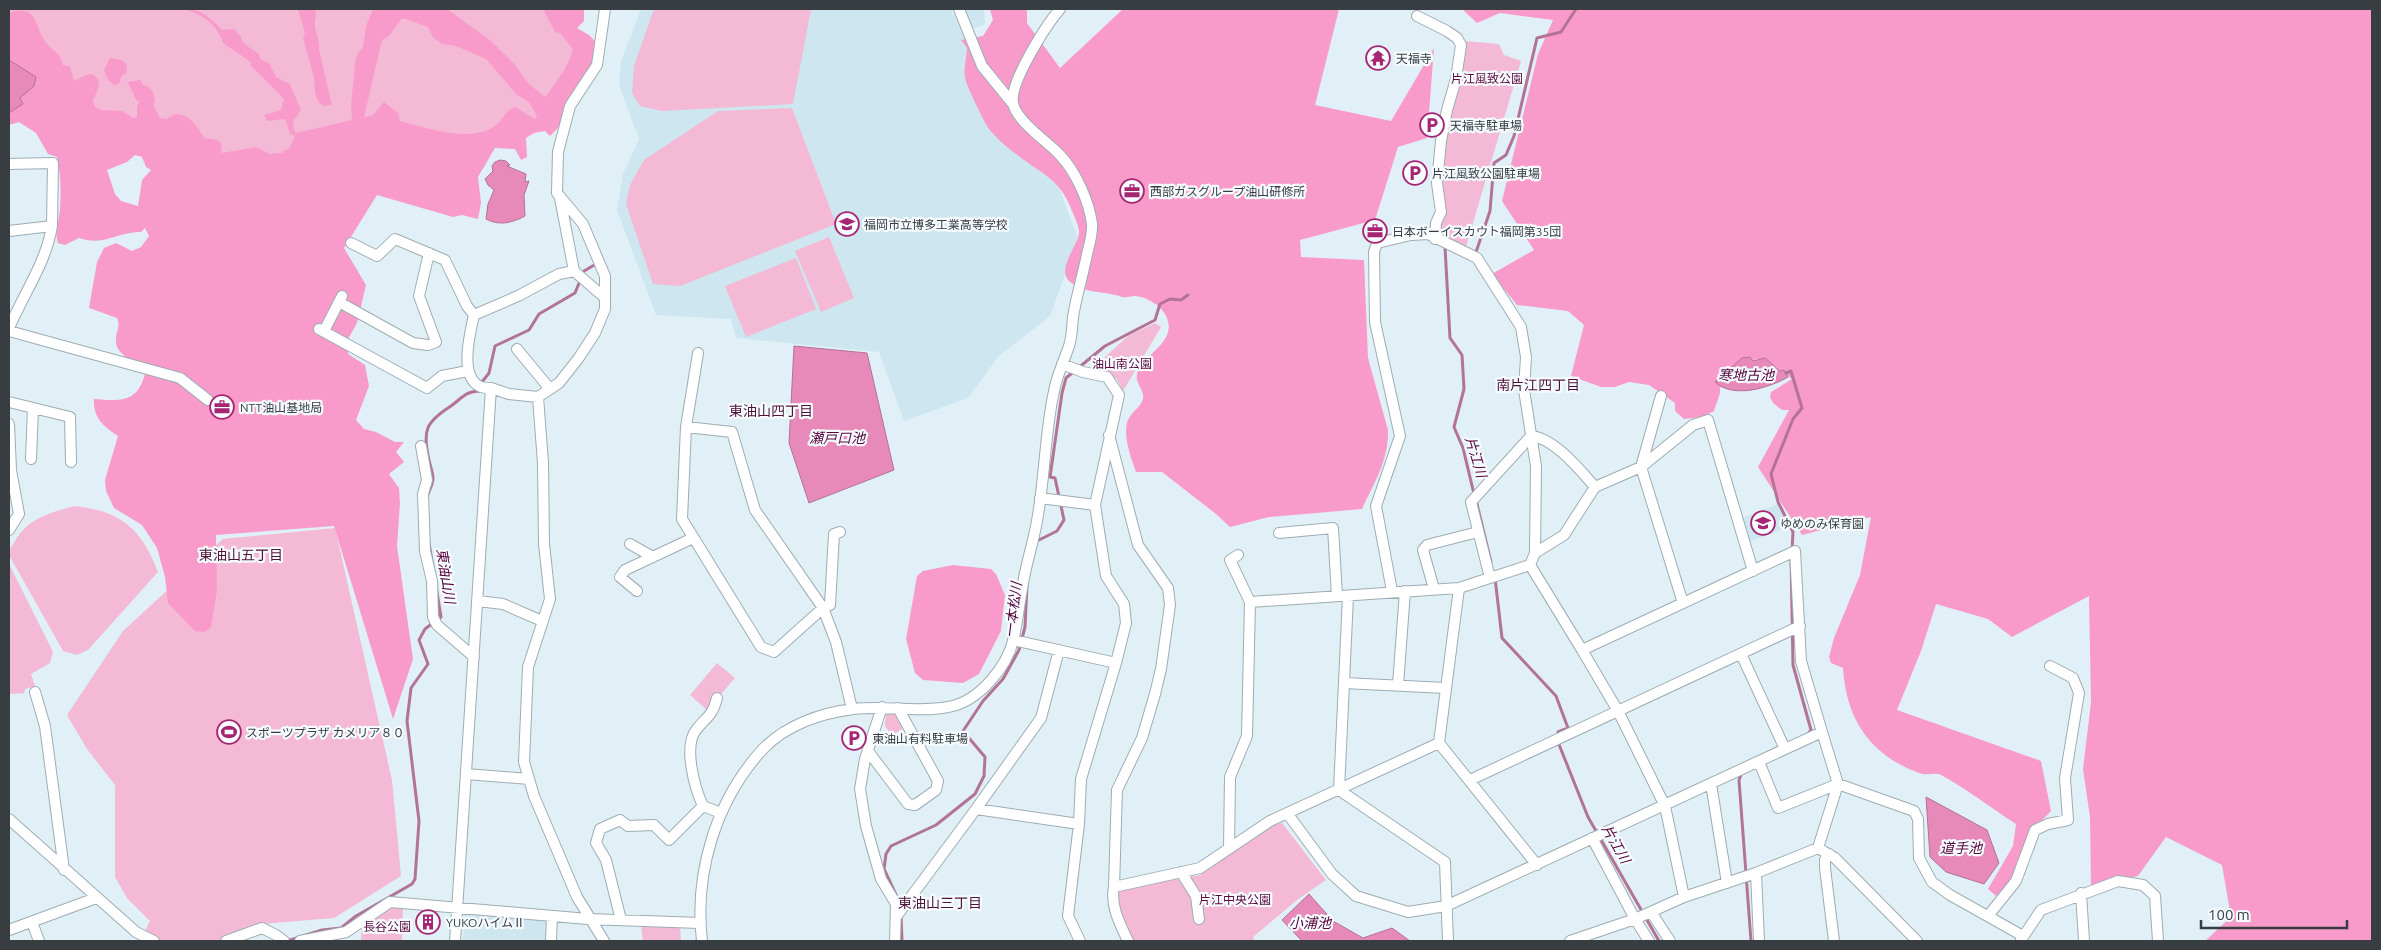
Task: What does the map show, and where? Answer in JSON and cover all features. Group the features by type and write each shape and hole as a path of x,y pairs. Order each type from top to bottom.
{"street":[{"path":"474,315 467,344 469,374 479,386 509,394 538,398 559,383 595,332 605,309 605,276 584,224 557,193 558,152 570,106 597,65 605,9"},
{"path":"702,941 700,924 705,864 721,813 737,784 764,748 787,731 810,718 852,709 951,707 975,695 1002,666 1014,640 1040,498 1054,390 1066,365 1074,314 1092,226 1082,190 1062,157 1021,118 1013,104 982,66 959,9"},
{"path":"1013,104 1014,91 1022,70 1049,21 1060,9"},
{"path":"1417,16 1447,31 1456,38 1461,46 1456,79 1447,110 1442,141 1437,183 1441,212 1436,223 1435,239"},
{"path":"9,164 53,163 52,226 49,248 20,300 9,329 180,378 208,400"},
{"path":"560,197 575,272 604,297"},
{"path":"9,231 52,226"},
{"path":"1250,602 1348,596 1392,591 1460,588 1530,565 1535,553 1536,466 1524,390 1526,357 1521,327 1477,258 1428,234 1412,235 1377,243 1374,252 1375,322 1400,436 1376,506 1392,591"},
{"path":"351,243 377,256 395,239 445,260 466,306 474,315"},
{"path":"428,253 419,296 436,342 428,345 412,343 341,299 322,330 427,388 442,376 468,371"},
{"path":"474,315 518,296 558,274 575,272"},
{"path":"517,349 550,389"},
{"path":"698,353 686,427 682,519 761,647 774,652 823,608 830,605 834,534 840,532"},
{"path":"1066,365 1083,372 1107,377 1118,395 1096,505 1106,576 1124,604 1126,623 1081,780 1079,824 1068,916 1080,941"},
{"path":"455,941 491,388"},
{"path":"1661,396 1641,467 1683,603"},
{"path":"538,398 543,463 544,544 550,599 528,668 524,762 529,779 577,897 588,919 604,941"},
{"path":"9,402 70,417 71,462"},
{"path":"31,459 33,408"},
{"path":"1535,553 1564,535 1595,487 1641,467 1693,425 1708,420 1753,571"},
{"path":"9,424 11,470 19,514 9,530"},
{"path":"686,427 732,432 754,510 823,608 836,642 852,709"},
{"path":"1109,434 1138,545 1168,588 1170,605 1161,669 1142,738 1117,790 1114,887 1112,894 1117,918 1128,941"},
{"path":"1531,436 1538,437 1567,456 1595,487"},
{"path":"1490,578 1471,502 1476,494 1531,436"},
{"path":"421,446 427,480 423,494 425,551 432,581 435,621 474,657"},
{"path":"1040,498 1096,505"},
{"path":"1283,535 1333,528 1337,596"},
{"path":"1434,589 1423,550 1427,545 1478,532"},
{"path":"636,591 620,577 625,570 693,538"},
{"path":"630,544 653,557"},
{"path":"1582,650 1791,553 1795,628 1801,661 1838,784 1818,848"},
{"path":"1229,849 1230,777 1247,736 1250,602 1230,560 1238,555"},
{"path":"1530,565 1618,710 1665,806 1684,897"},
{"path":"1460,588 1439,743 1537,865"},
{"path":"1398,685 1405,591"},
{"path":"1339,790 1348,596"},
{"path":"478,601 503,604 542,621"},
{"path":"1470,780 1795,628"},
{"path":"1014,640 1116,663"},
{"path":"897,916 1041,718 1059,650"},
{"path":"1741,654 1783,746"},
{"path":"1988,916 2016,881 2036,830 2048,824 2068,820 2065,778 2079,692 2073,678 2050,666"},
{"path":"1344,683 1446,688"},
{"path":"34,692 45,726 64,870"},
{"path":"718,698 714,712 694,731 689,762 704,806 721,813"},
{"path":"882,707 868,751 860,789 866,826 881,879 896,904 895,941"},
{"path":"868,751 908,804 915,805 936,790 938,781 898,708"},
{"path":"1286,814 1332,874 1356,896 1408,912 1446,906 1759,762 1783,746 1822,732"},
{"path":"1114,887 1200,868 1270,821 1439,743"},
{"path":"1759,762 1778,808 1838,784 1914,812 1918,819 1919,858 1932,882 2022,939 2041,910 2081,893 2118,881 2143,885 2155,896 2158,941"},
{"path":"466,774 529,779"},
{"path":"1711,784 1727,883"},
{"path":"1339,790 1445,862 1448,941"},
{"path":"621,920 606,860 596,843 600,829 620,820 628,826 654,824 669,840 704,806"},
{"path":"976,809 1079,824"},
{"path":"9,818 64,870 136,932 154,941"},
{"path":"1592,838 1635,919 1649,941"},
{"path":"1818,848 1829,854 1917,941"},
{"path":"1570,941 1635,919 1684,897 1750,875 1818,848"},
{"path":"1829,854 1825,860 1825,868 1834,941"},
{"path":"1181,872 1196,896 1199,919"},
{"path":"1750,875 1759,941"},
{"path":"2081,893 2084,941"},
{"path":"9,930 96,898"},
{"path":"300,941 346,932 390,902 588,919 700,924"},
{"path":"1650,913 1670,941"},
{"path":"551,941 552,916"},
{"path":"32,922 39,941"},
{"path":"226,941 262,928 281,939"}],"shaded area":[{"path":"183,9 201,12 222,30 234,29 241,37 243,43 259,54 260,59 269,63 276,77 290,84 301,110 294,120 293,127 296,133 352,120 351,106 355,63 357,55 363,47 366,26 373,9 447,9 491,41 515,65 528,83 545,97 565,69 573,49 560,33 555,32 543,9 584,9 584,21 577,28 595,41 594,60 563,114 558,128 550,136 545,131 534,133 526,138 527,157 521,160 515,149 495,148 478,177 481,203 478,219 462,215 453,217 377,195 344,248 366,285 357,323 348,339 348,354 365,365 369,386 356,420 364,429 376,432 395,442 404,442 396,452 404,462 389,474 399,488 400,503 397,546 413,659 393,719 334,526 216,535 217,590 211,627 205,632 195,631 168,603 165,577 157,548 142,525 114,508 106,491 105,480 118,436 100,421 95,411 94,399 120,400 127,398 137,390 145,374 119,351 116,339 117,318 89,308 97,262 104,248 116,243 132,251 141,247 149,236 145,228 141,232 133,232 104,240 96,241 79,238 65,245 58,243 57,231 61,190 57,157 48,154 36,133 19,122 9,125 9,13 26,11 31,14 47,44 59,55 63,65 70,67 74,81 86,75 92,74 96,77 99,83 93,101 95,107 101,110 122,111 133,118 137,117 137,106 140,102 136,100 128,82 140,80 153,93 155,101 153,104 160,118 167,119 179,114 184,116 194,123 204,138 217,140 221,143 222,153 256,147 270,154 281,153 289,148 295,136 290,134 285,119 267,121 264,115 281,110 284,99 250,65 251,62 223,43 217,31 208,21","holes":["402,18 428,27 433,37 442,44 456,46 486,59 517,95 529,102 537,116 535,119 515,107 499,123 486,131 462,134 449,133 400,121 398,113 384,102 373,115 364,117 382,40 389,36","135,155 142,157 146,167 151,170 142,180 138,206 121,201 115,194 107,170 127,162"]},
{"path":"298,9 315,9 319,50 332,105 324,106 319,103 315,93 314,78 303,37 305,33"},
{"name":"福岡市立博多工業高等学校","path":"641,9 951,9 1000,114 1051,166 1078,239 1050,316 998,357 968,398 904,421 879,352 736,338 731,319 656,315 617,210 623,174 639,139 619,85 621,61"},
{"path":"963,9 984,9 985,25 971,29"},
{"path":"990,9 1027,9 1027,23 1060,68 1123,9 1339,9 1315,105 1391,121 1434,48 1427,138 1398,147 1375,220 1300,240 1301,257 1364,260 1368,358 1388,430 1388,441 1376,480 1362,509 1269,517 1230,527 1162,472 1136,472 1128,446 1126,426 1129,417 1143,399 1143,393 1137,381 1137,374 1145,360 1164,340 1169,324 1163,311 1147,299 1138,296 1124,297 1088,290 1075,285 1066,276 1067,263 1079,231 1070,206 1060,189 1049,177 1012,151 989,129 965,78 967,48 961,40 983,36 993,20"},
{"path":"1462,9 2372,9 2372,941 2205,941 2231,917 2222,865 2166,837 2138,876 2091,885 2090,817 2083,769 2091,702 2089,596 2012,637 1988,619 1936,604 1921,651 1897,710 2041,761 2051,811 2032,831 2008,885 1996,896 1988,889 2013,846 2016,824 1970,792 1941,775 1922,774 1887,756 1874,745 1855,719 1845,686 1843,668 1831,663 1829,657 1834,638 1860,575 1871,517 1802,535 1758,467 1789,410 1782,410 1773,403 1770,397 1771,392 1792,379 1765,359 1748,360 1720,388 1714,411 1702,417 1684,419 1675,411 1675,403 1649,385 1629,382 1615,387 1601,387 1571,376 1584,325 1568,311 1517,305 1492,274 1534,250 1502,201 1538,54 1553,20 1500,13 1477,23"},
{"path":"110,58 122,60 127,65 126,73 121,77 120,83 114,85 108,80 104,70"},
{"name":"ゆめのみ保育園","path":"1778,504 1788,527 1746,543 1740,519"},
{"path":"953,565 991,569 996,574 1005,595 1001,631 979,674 963,683 923,680 915,673 906,639 917,576 923,571"},
{"path":"465,911 551,918 549,941 463,941"}],"green space":[{"path":"9,9 561,9 581,52 544,120 250,189 58,100 9,42"},
{"path":"654,9 811,9 793,104 662,111 640,106 632,93 634,66"},
{"name":"片江風致公園","path":"1464,41 1499,44 1504,55 1521,61 1465,250 1438,237 1444,142"},
{"path":"792,108 836,224 680,286 653,284 626,204 630,185 644,160 718,111"},
{"path":"829,237 854,298 821,312 795,251"},
{"path":"796,258 816,309 746,337 725,286"},
{"name":"油山南公園","path":"1155,323 1161,327 1123,391 1117,379 1095,366 1128,336"},
{"path":"74,506 105,512 127,524 144,544 158,572 88,650 77,655 63,651 9,555 20,533 26,527 48,514"},
{"name":"スポーツプラザ カメリア８０","path":"335,528 392,780 401,876 334,918 262,924 220,941 159,941 144,933 150,921 127,898 115,877 115,785 87,749 67,715 123,631 223,539"},
{"path":"9,564 53,652 50,663 31,674 35,686 25,689 24,693 9,694"},
{"path":"717,663 735,678 707,710 690,695"},
{"path":"892,710 903,728 892,736 885,726 886,711"},
{"name":"片江中央公園","path":"1282,823 1326,880 1297,900 1253,937 1255,941 1132,941 1122,918 1116,894 1120,888 1200,875 1270,826"},
{"name":"長谷公園","path":"388,907 403,909 402,941 361,941 362,923"},
{"path":"641,926 680,927 681,941 643,941"}],"water":[{"path":"9,60 36,77 34,86 20,98 23,104 9,113"},
{"path":"500,160 506,161 510,165 507,166 526,174 525,182 529,181 524,195 525,216 506,223 486,219 488,204 494,190 485,179 493,171 492,166 495,162"},
{"name":"瀬戸口池","path":"794,346 867,353 894,470 809,503 789,443"},
{"name":"寒地古池","path":"1750,357 1753,361 1765,358 1780,371 1784,370 1788,377 1761,388 1741,391 1731,390 1715,382 1742,358"},
{"name":"道手池","path":"1926,797 1987,830 1999,863 1984,884 1946,872 1930,857"},
{"name":"小浦池","path":"1309,894 1333,921 1363,938 1392,928 1410,941 1302,941 1282,920"}],"waterway":[{"name":"片江川","path":"1475,255 1490,211 1494,163 1506,155 1514,136 1537,38 1561,32 1576,9"},
{"name":"片江川","path":"1445,247 1450,338 1462,355 1464,389 1454,427 1463,448 1474,494"},
{"name":"東油山川","path":"482,382 489,373 495,346 529,330 539,314 575,293 584,271 596,264"},
{"name":"一本松川","path":"1037,541 1057,531 1064,520 1055,478 1050,477 1062,393 1066,378 1105,346 1155,320 1160,304 1170,299 1181,300 1188,295"},
{"path":"1786,373 1791,371 1802,408 1793,419 1771,474 1778,502 1793,532 1792,551"},
{"name":"東油山川","path":"427,497 433,478 426,441 428,428 436,417 464,396 471,392 480,391"},
{"name":"片江川","path":"1476,500 1491,562"},
{"name":"東油山川","path":"287,941 322,930 341,928 356,916 412,884 415,879 419,821 407,721 411,688 428,664 419,640 425,629 441,617 429,543"},
{"path":"1791,557 1793,665 1811,730 1808,734"},
{"name":"片江川","path":"1495,578 1502,638 1556,696 1568,728 1558,732 1558,736"},
{"name":"一本松川","path":"897,897 884,869 886,854 891,846 936,825 975,794 984,776 985,757 963,731 983,701 1003,679 1019,650 1025,627 1027,586"},
{"name":"片江川","path":"1558,742 1588,817 1659,941"},
{"path":"1742,772 1739,780 1751,941"},
{"name":"一本松川","path":"901,915 902,941"}],"place":[{"name":"天福寺","path":"1378,58"},
{"name":"天福寺駐車場","path":"1432,125"},
{"name":"片江風致公園駐車場","path":"1415,173"},
{"name":"西部ガスグループ油山研修所","path":"1132,191"},
{"name":"福岡市立博多工業高等学校","path":"847,224"},
{"name":"日本ボーイスカウト福岡第35団","path":"1375,231"},
{"name":"NTT油山基地局","path":"222,407"},
{"name":"ゆめのみ保育園","path":"1763,523"},
{"name":"スポーツプラザ カメリア８０","path":"229,732"},
{"name":"東油山有料駐車場","path":"854,738"},
{"name":"YUKOハイムⅡ","path":"428,922"}],"district":[{"name":"南片江四丁目","path":"1538,385"},
{"name":"東油山四丁目","path":"771,411"},
{"name":"東油山五丁目","path":"241,555"},
{"name":"東油山三丁目","path":"940,903"}]}
